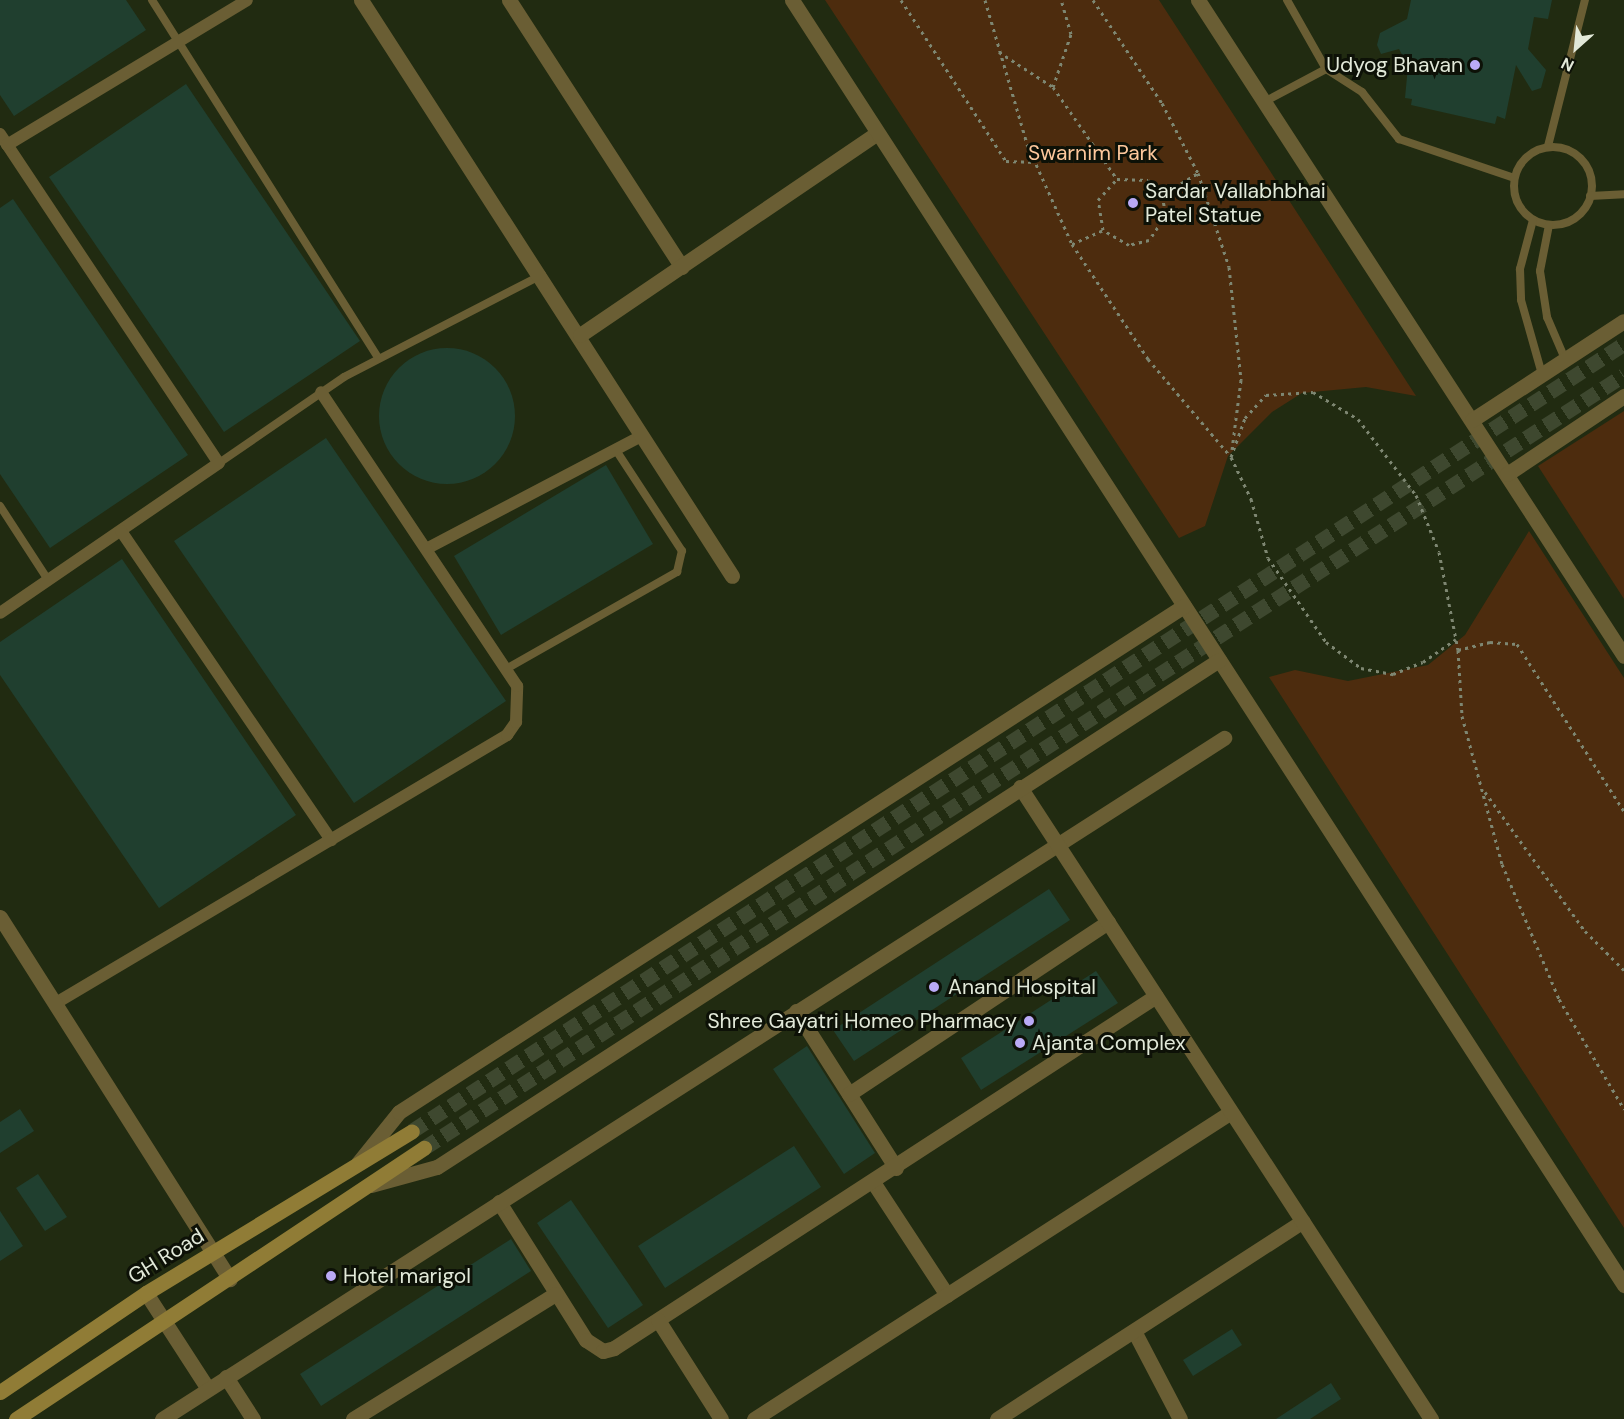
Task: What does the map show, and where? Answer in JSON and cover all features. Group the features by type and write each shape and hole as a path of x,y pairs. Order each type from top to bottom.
{"main road":[{"name":"GH Road","path":"0,1392 146,1293 412,1131"},
{"path":"18,1418 163,1319 230,1279 424,1148"}],"street":[{"path":"4,148 247,0"},
{"path":"361,0 543,275 641,436 732,576"},
{"path":"509,0 682,267"},
{"path":"792,0 1624,1285"},
{"path":"1198,0 1624,656"},
{"path":"580,335 877,133"},
{"path":"0,134 4,148 219,463 0,613"},
{"path":"1472,420 1624,321"},
{"path":"56,1003 507,735 520,706 517,686 428,548 321,392"},
{"path":"1507,474 1624,396"},
{"path":"428,548 641,436"},
{"path":"121,531 331,840"},
{"path":"358,1163 399,1112 1184,606"},
{"path":"368,1185 437,1167 1219,660"},
{"path":"162,1419 1224,738"},
{"path":"1020,787 1431,1419"},
{"path":"0,917 230,1279"},
{"path":"849,1094 1108,922"},
{"path":"499,1202 586,1340 603,1351 658,1320 896,1168 1156,996"},
{"path":"796,1011 896,1168"},
{"path":"754,1419 1231,1112"},
{"path":"873,1182 947,1295"},
{"path":"997,1419 1303,1221"},
{"path":"146,1293 208,1389"},
{"path":"353,1419 555,1294"},
{"path":"658,1320 721,1419"},
{"path":"1134,1331 1180,1419"},
{"path":"226,1377 253,1419"}],"lane":[{"path":"152,0 378,358"},
{"path":"1287,0 1326,69 1362,92 1399,139 1514,178"},
{"path":"1548,147 1585,0"},
{"path":"1264,102 1326,69"},
{"path":"1548,147 1579,156 1589,170 1590,196 1580,215 1549,225 1533,220 1521,210 1514,178 1532,152 1548,147"},
{"path":"1590,196 1624,194"},
{"path":"1533,220 1520,269 1521,300 1542,374"},
{"path":"1549,225 1540,271 1547,317 1565,360"},
{"path":"219,463 321,392 378,358 543,275"},
{"path":"506,669 677,572 682,551 616,450"},
{"path":"0,506 48,580"}],"path":[{"path":"901,0 1006,161 1035,162"},
{"path":"985,0 998,52 1035,162 1072,244 1148,359 1231,457 1251,499 1268,558 1340,655 1361,668 1393,674 1423,662 1456,639"},
{"path":"1053,87 1071,34 1061,0"},
{"path":"1093,0 1162,103 1198,173 1229,267 1242,380 1231,457"},
{"path":"998,52 1053,87 1117,179"},
{"path":"1162,195 1198,173"},
{"path":"1137,177 1162,195 1166,215 1149,240 1119,243 1103,230 1098,200 1117,179 1137,177"},
{"path":"1072,244 1103,230"},
{"path":"1231,457 1245,418 1266,395 1313,392 1358,419 1416,495 1439,552 1458,650 1462,716 1482,789 1526,927 1559,999 1624,1108"},
{"path":"1458,650 1490,642 1517,644 1624,811"},
{"path":"1482,789 1585,931 1624,970"}],"green space":[{"name":"Swarnim Park","path":"825,0 1159,0 1416,396 1366,387 1302,393 1272,412 1228,456 1205,526 1179,538"},
{"path":"1624,411 1624,599 1538,466"},
{"path":"1529,531 1624,678 1624,1228 1269,677 1295,670 1348,681 1428,665 1465,635"}],"building":[{"path":"0,0 126,0 146,30 14,116 0,95"},
{"name":"Udyog Bhavan","path":"1411,0 1552,0 1548,19 1534,17 1528,49 1546,70 1541,88 1532,91 1516,65 1505,119 1497,116 1495,124 1411,105 1412,99 1405,98 1408,66 1399,49 1381,54 1377,45 1380,33 1407,19"},
{"path":"186,84 360,341 224,432 49,177"},
{"path":"13,199 188,455 50,548 0,474 0,208"},
{"path":"447,348 473,353 495,368 510,390 515,416 510,442 495,464 473,479 447,484 421,479 399,464 384,442 379,416 384,390 399,368 421,353"},
{"path":"326,438 506,701 354,803 174,541"},
{"path":"606,465 653,544 501,635 454,556"},
{"path":"122,559 296,815 159,908 0,675 0,642"},
{"path":"1049,889 1070,920 854,1061 833,1030"},
{"path":"1096,971 1118,1003 981,1090 961,1058"},
{"path":"807,1046 875,1153 844,1174 773,1069"},
{"path":"20,1109 34,1131 0,1153 0,1122"},
{"path":"794,1146 821,1187 665,1288 638,1246"},
{"path":"38,1174 67,1217 45,1231 16,1188"},
{"path":"571,1200 643,1305 608,1328 537,1223"},
{"path":"0,1211 23,1246 0,1261"},
{"path":"511,1239 531,1271 321,1406 300,1374"},
{"path":"1232,1329 1242,1345 1193,1376 1183,1360"},
{"path":"1331,1383 1341,1399 1310,1419 1276,1419"}],"tunnel":[{"path":"412,1131 1624,344"},
{"path":"424,1148 1624,375"}],"place":[{"name":"Udyog Bhavan","path":"1475,65"},
{"name":"Sardar Vallabhbhai Patel Statue","path":"1133,203"},
{"name":"Anand Hospital","path":"934,987"},
{"name":"Shree Gayatri Homeo Pharmacy","path":"1029,1021"},
{"name":"Ajanta Complex","path":"1020,1043"},
{"name":"Hotel marigol","path":"331,1276"}]}
